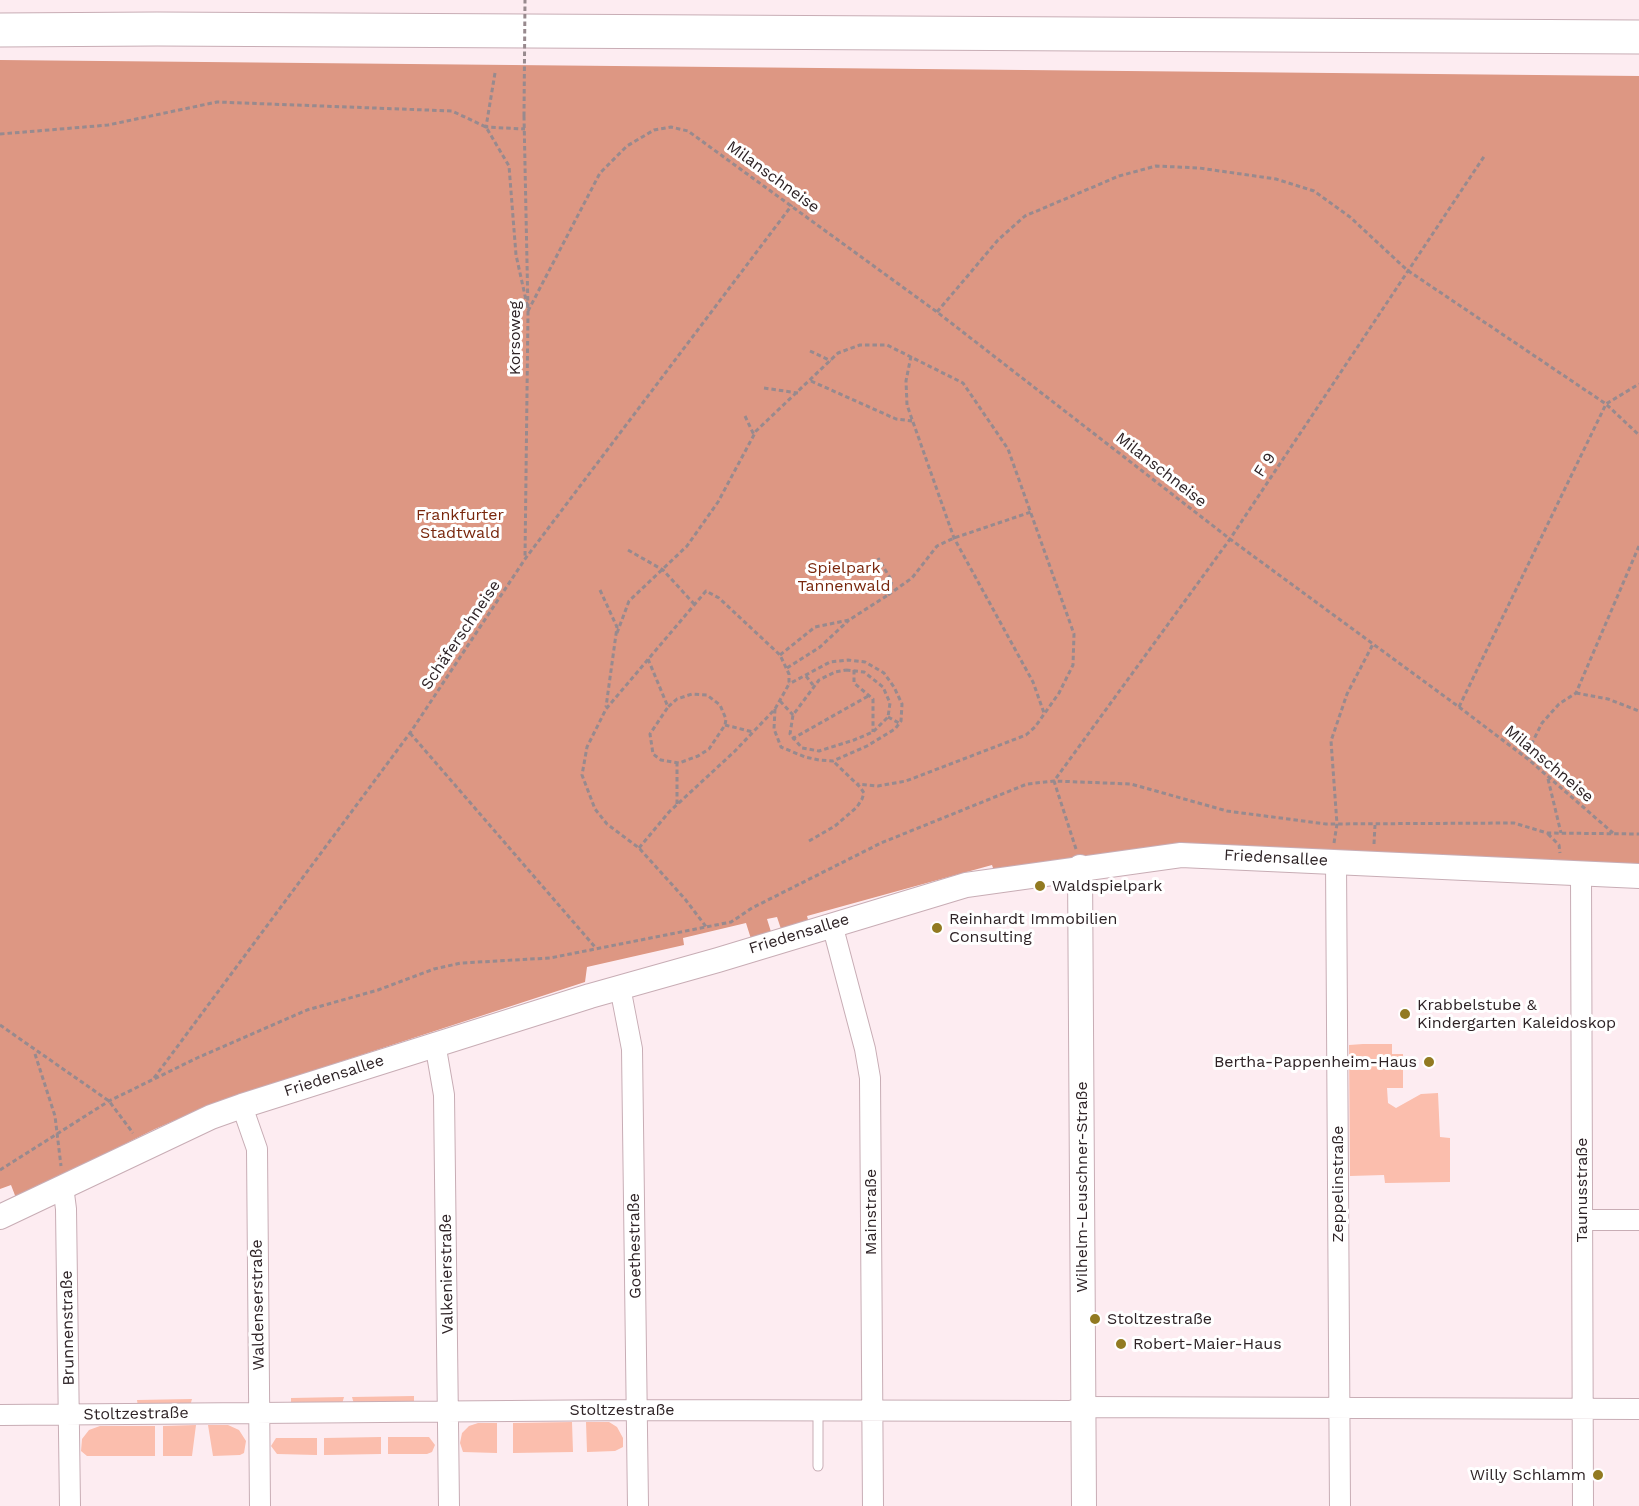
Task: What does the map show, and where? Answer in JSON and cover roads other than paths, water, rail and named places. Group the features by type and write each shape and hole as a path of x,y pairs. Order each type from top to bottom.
{"highway":[{"path":"0,30 1639,37"}],"street":[{"name":"Friedensallee","path":"0,1217 211,1117 242,1106 435,1043 966,885 1080,867 1180,855 1639,876"},
{"name":"Zeppelinstraße","path":"1336,861 1340,1506"},
{"name":"Wilhelm-Leuschner-Straße","path":"1080,867 1084,1506"},
{"name":"Taunusstraße","path":"1581,875 1582,1506"},
{"name":"Mainstraße","path":"832,924 869,1067 873,1506"},
{"name":"Goethestraße","path":"620,987 632,1049 638,1506"},
{"name":"Valkenierstraße","path":"435,1043 444,1095 449,1506"},
{"name":"Waldenserstraße","path":"242,1106 256,1149 260,1506"},
{"name":"Brunnenstraße","path":"63,1186 66,1209 70,1506"},
{"path":"1582,1220 1639,1220"},
{"name":"Stoltzestraße","path":"0,1415 637,1410 1070,1411 1084,1407 1639,1409"}],"lane":[{"path":"818,1411 818,1466"}],"place":[{"name":"Waldspielpark","path":"1040,886"},
{"name":"Reinhardt Immobilien Consulting","path":"937,928"},
{"name":"Krabbelstube & Kindergarten Kaleidoskop","path":"1405,1014"},
{"name":"Bertha-Pappenheim-Haus","path":"1429,1062"},
{"name":"Stoltzestraße","path":"1095,1319"},
{"name":"Robert-Maier-Haus","path":"1121,1344"},
{"name":"Willy Schlamm","path":"1598,1475"}],"park label":[{"name":"Frankfurter Stadtwald","path":"460,524"},
{"name":"Spielpark Tannenwald","path":"844,577"}]}
